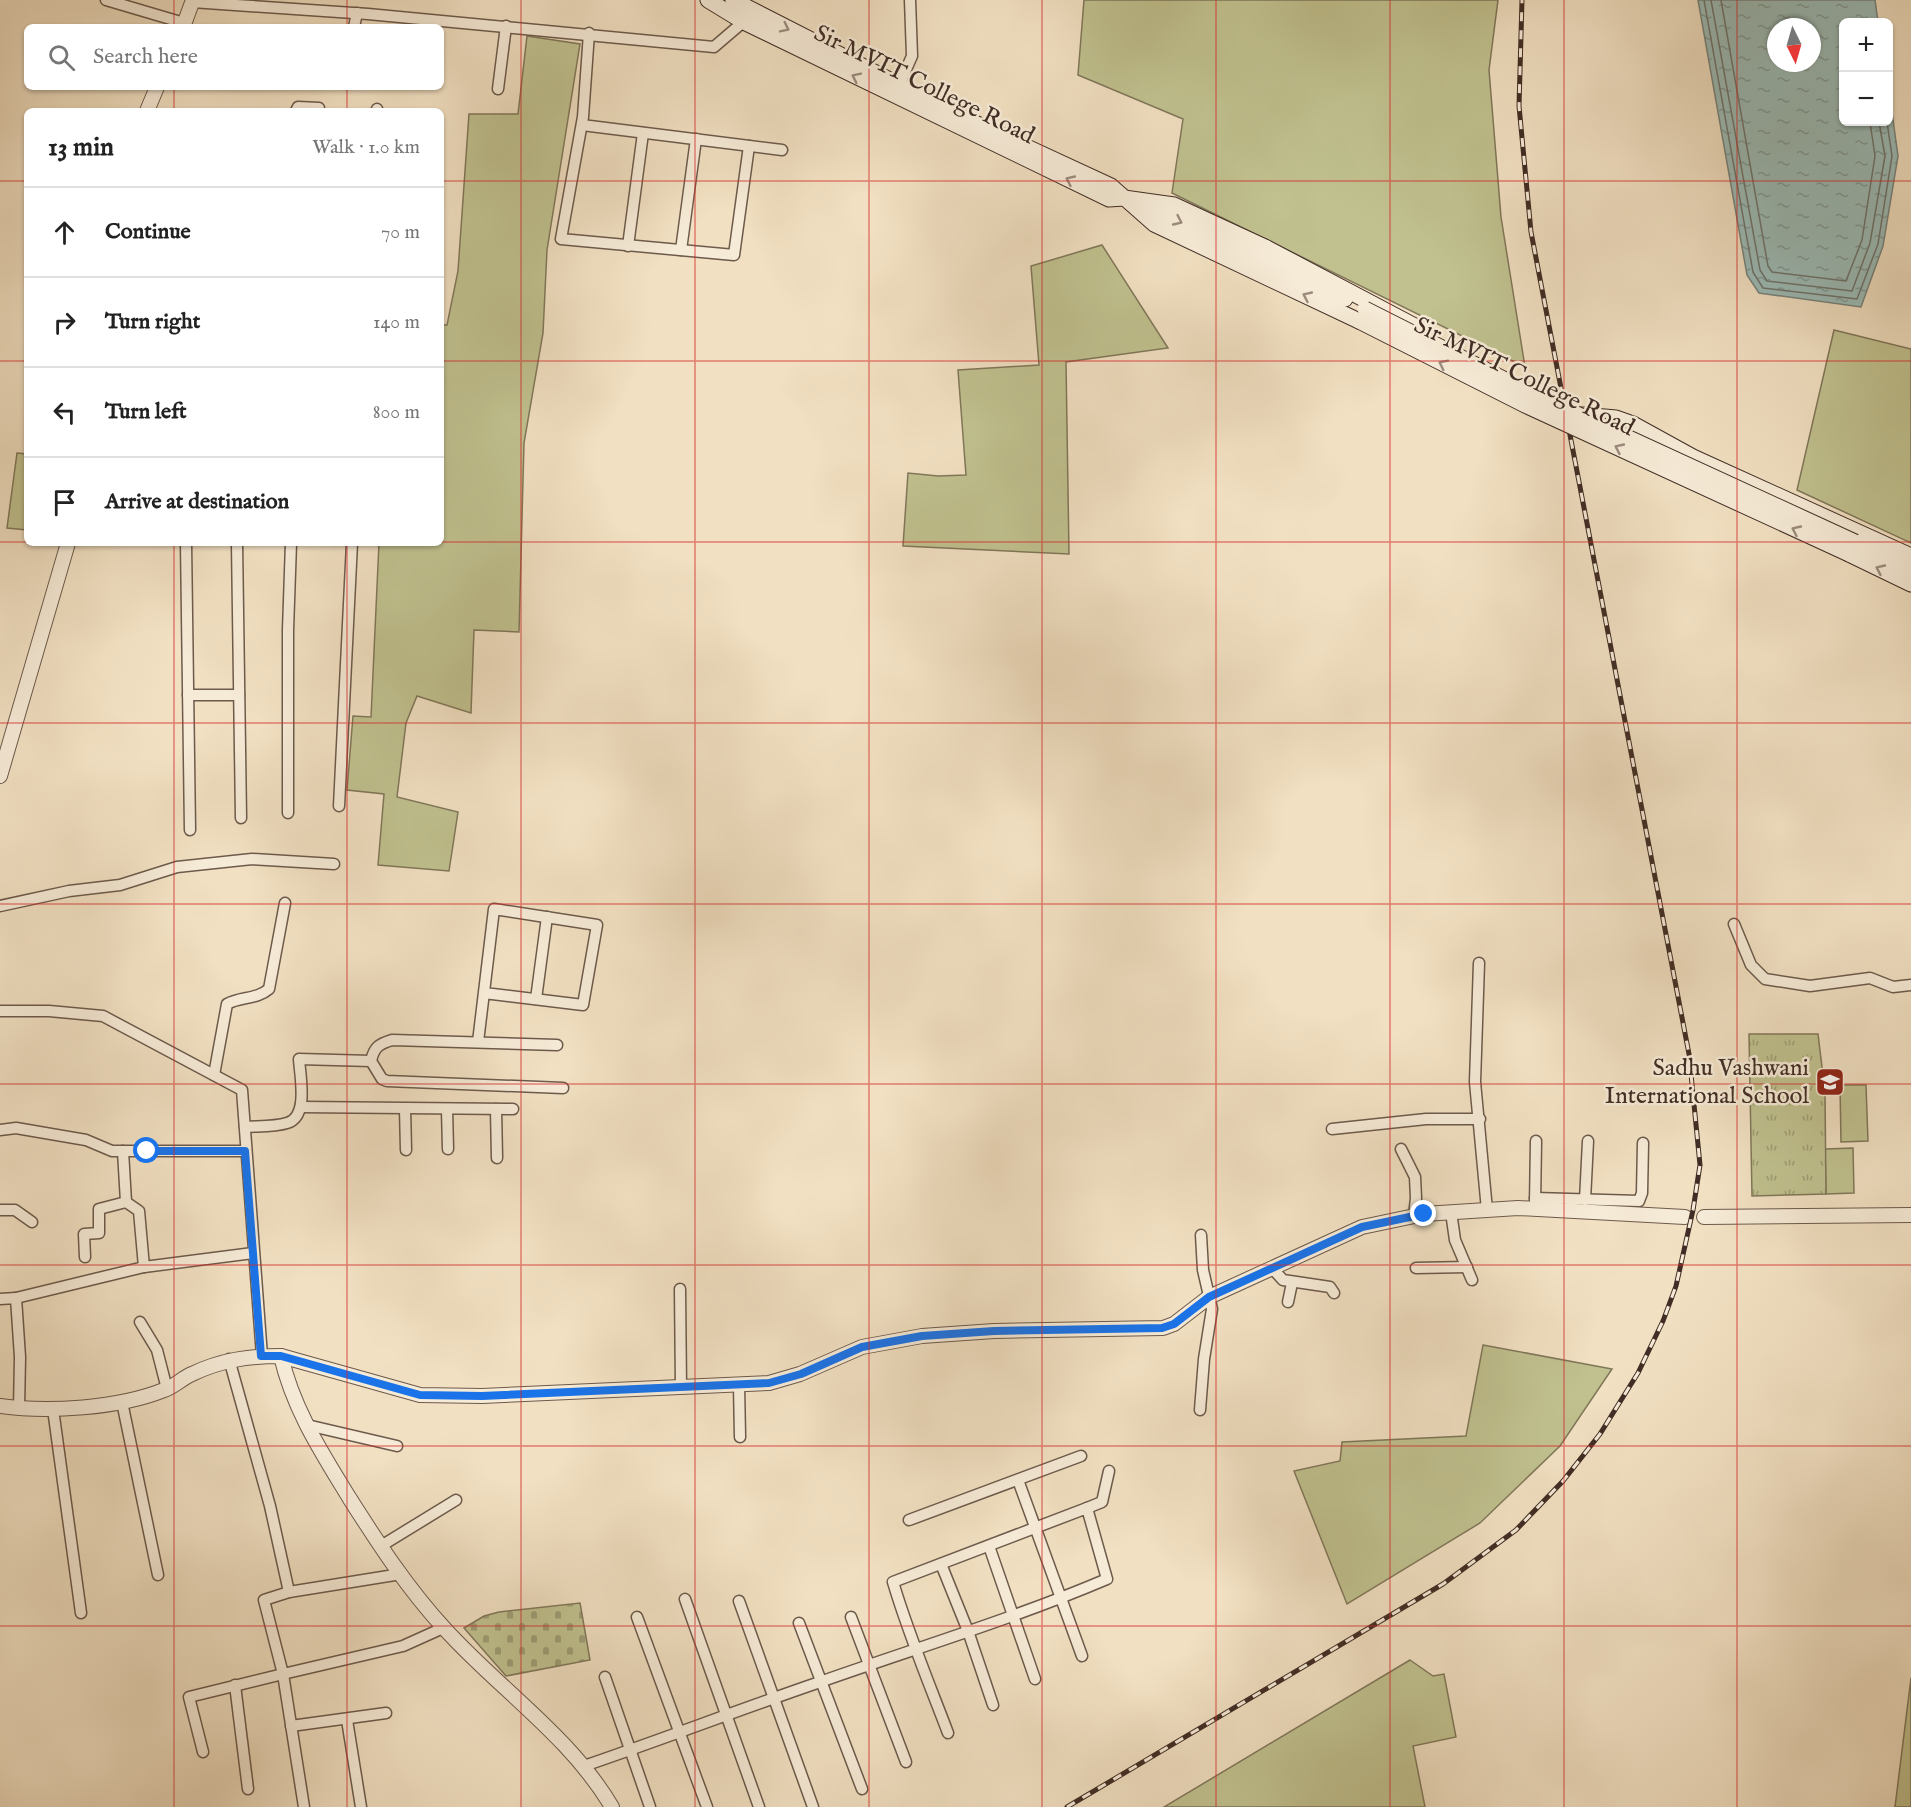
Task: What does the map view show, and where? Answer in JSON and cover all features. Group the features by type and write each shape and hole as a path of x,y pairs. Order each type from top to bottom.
{"main road":[{"name":"Sir MVIT College Road","path":"708,0 748,17 897,90 964,118 1111,186 1154,224 1362,315 1525,405 1852,548 1911,569"},
{"name":"Sir MVIT College Road","path":"733,0 748,17"},
{"name":"Sir MVIT College Road","path":"1124,198 1174,205 1265,247 1584,416 1616,418 1633,424 1693,457 1911,555"},
{"name":"Sir MVIT College Road","path":"1852,548 1911,584"}],"street":[{"path":"106,0 180,24"},
{"path":"897,90 912,56 910,0"},
{"path":"183,24 192,1 589,33 714,47 748,17"},
{"path":"355,24 357,13"},
{"path":"498,89 506,26"},
{"path":"589,33 582,125 561,239 734,255 749,146"},
{"path":"148,108 157,90"},
{"path":"298,108 304,105 319,108"},
{"path":"582,125 782,150"},
{"path":"628,246 644,133"},
{"path":"681,250 696,139"},
{"path":"0,776 67,546"},
{"path":"186,546 190,830"},
{"path":"237,546 242,818"},
{"path":"288,813 288,630 291,546"},
{"path":"339,806 352,546"},
{"path":"188,695 240,694"},
{"path":"0,906 69,891 120,885 177,867 252,860 334,864"},
{"path":"214,1075 227,1004 236,999 260,997 269,990 285,903"},
{"path":"478,1042 494,909 597,924 583,1005 484,993"},
{"path":"536,999 547,917"},
{"path":"1734,924 1751,964 1765,979 1809,986 1870,978 1893,987 1911,985"},
{"path":"1479,963 1475,1082 1487,1210"},
{"path":"0,1011 49,1011 103,1016 242,1090 261,1356"},
{"path":"557,1045 392,1040 380,1043 371,1061 382,1079 387,1081 563,1088"},
{"path":"245,1127 288,1123 297,1116 301,1107 299,1059 371,1061"},
{"path":"301,1107 513,1109"},
{"path":"405,1109 406,1150"},
{"path":"496,1109 497,1158"},
{"path":"447,1110 448,1149"},
{"path":"1332,1129 1426,1119 1480,1119"},
{"path":"0,1130 16,1128 86,1140 112,1151 245,1151"},
{"path":"1535,1204 1536,1141"},
{"path":"1585,1200 1588,1141"},
{"path":"0,1406 19,1409 53,1409 122,1402 167,1389 190,1374 229,1359 261,1356 281,1356 420,1395 494,1396 769,1383 801,1374 862,1347 922,1336 994,1331 1162,1328 1174,1324 1209,1297 1362,1227 1414,1216 1535,1204 1585,1200 1639,1201 1642,1192 1643,1143"},
{"path":"1401,1149 1415,1177 1414,1216"},
{"path":"123,1151 126,1202"},
{"path":"85,1257 84,1234 99,1233 99,1209 126,1202 140,1211 144,1267"},
{"path":"1535,1204 1685,1217"},
{"path":"0,1210 15,1210 32,1221"},
{"path":"1451,1212 1455,1240 1472,1281"},
{"path":"1704,1217 1911,1215"},
{"path":"1200,1410 1204,1359 1212,1322 1212,1309 1201,1255 1202,1235"},
{"path":"0,1299 16,1298 144,1267 253,1253"},
{"path":"1416,1268 1467,1267"},
{"path":"1272,1268 1283,1280 1292,1283 1320,1284 1330,1287 1334,1293"},
{"path":"1288,1302 1292,1283"},
{"path":"680,1289 681,1388"},
{"path":"16,1298 20,1357 19,1409"},
{"path":"140,1322 157,1350 167,1389"},
{"path":"281,1356 288,1385 307,1425 381,1546 401,1574 443,1628 584,1766 610,1807"},
{"path":"229,1359 270,1506 289,1592"},
{"path":"739,1385 740,1437"},
{"path":"122,1402 158,1575"},
{"path":"53,1409 81,1613"},
{"path":"307,1425 397,1446"},
{"path":"909,1520 1081,1456"},
{"path":"948,1733 893,1582 1101,1502 1109,1471"},
{"path":"1018,1480 1082,1656"},
{"path":"381,1546 456,1500"},
{"path":"584,1766 1060,1599 1107,1579 1087,1508"},
{"path":"989,1546 1035,1679"},
{"path":"941,1564 968,1631 993,1705"},
{"path":"304,1807 283,1674 264,1600 289,1592 401,1574"},
{"path":"686,1599 759,1807"},
{"path":"739,1602 813,1807"},
{"path":"638,1617 707,1807"},
{"path":"851,1617 906,1762"},
{"path":"799,1623 862,1789"},
{"path":"203,1752 189,1697 403,1646 443,1628"},
{"path":"605,1677 650,1807"},
{"path":"235,1685 248,1789"},
{"path":"291,1726 386,1713"},
{"path":"347,1720 361,1807"}],"green space":[{"path":"1084,0 1498,0 1489,70 1501,217 1525,367 1172,193 1183,119 1078,75"},
{"path":"527,36 580,44 547,250 543,333 524,443 519,632 474,630 471,713 417,696 406,723 397,797 458,812 449,871 378,865 384,794 347,790 353,716 371,717 379,546 444,546 444,325 447,325 458,271 469,114 518,114"},
{"path":"1102,245 1168,348 1066,362 1069,554 903,546 908,473 938,476 966,475 958,370 1039,365 1031,266"},
{"path":"1834,330 1911,349 1911,543 1797,490"},
{"path":"17,453 24,454 24,530 7,528"},
{"path":"1749,1034 1818,1034 1825,1092 1826,1194 1752,1196"},
{"path":"1840,1085 1866,1085 1868,1141 1841,1142"},
{"path":"1853,1148 1854,1193 1826,1194 1825,1149"},
{"path":"1483,1345 1612,1369 1560,1446 1480,1523 1347,1604 1294,1471 1340,1461 1342,1442 1466,1436"},
{"path":"580,1603 590,1660 506,1676 464,1628 484,1616 499,1612"},
{"path":"1410,1660 1433,1676 1444,1674 1456,1737 1413,1746 1425,1807 1164,1807"},
{"path":"1911,1678 1911,1807 1895,1807"}],"water":[{"path":"1698,0 1875,0 1877,18 1839,18 1839,126 1893,126 1893,120 1898,156 1883,246 1861,307 1759,293 1747,275"}],"railway":[{"path":"1067,1807 1443,1584 1516,1530 1563,1481 1600,1434 1638,1373 1663,1321 1676,1286 1693,1210 1700,1165 1689,1054 1531,232 1519,106 1522,0"}],"place":[{"name":"Sadhu Vashwani International School","path":"1830,1082"}],"route":[{"path":"147,1151 245,1151 261,1356 281,1356 388,1388 420,1395 482,1396 610,1392 769,1383 801,1374 862,1347 922,1336 994,1331 1162,1328 1174,1324 1209,1297 1362,1227 1424,1214"}]}
